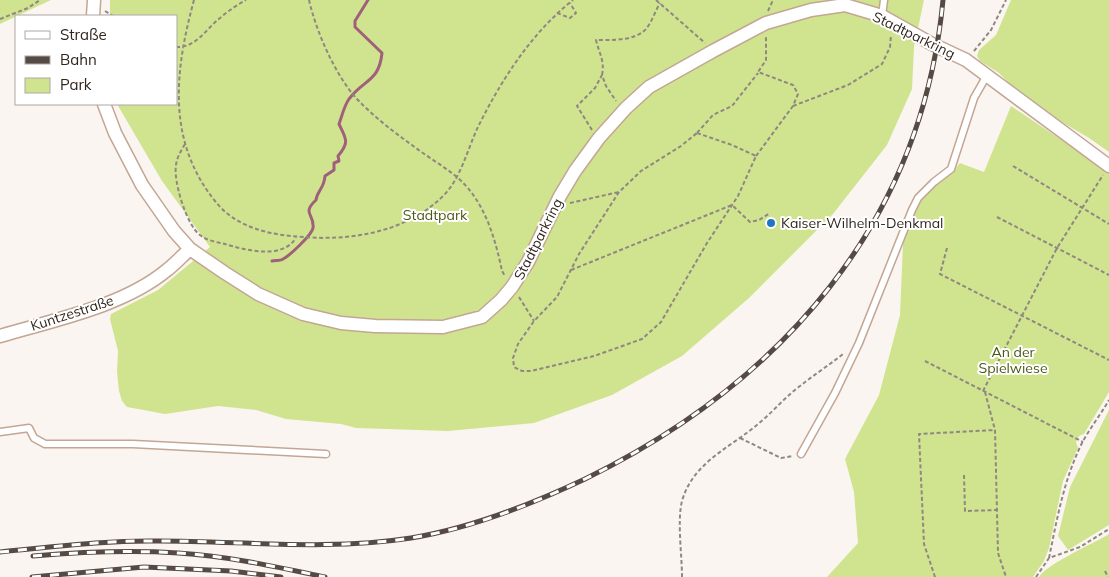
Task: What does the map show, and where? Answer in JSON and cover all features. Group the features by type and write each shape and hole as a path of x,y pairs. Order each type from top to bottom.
{"street":[{"path":"93,15 94,0"},
{"name":"Stadtparkring","path":"104,105 115,133 142,184 174,231 190,249 258,294 303,314 341,323 375,326 443,327 482,317 512,288 528,262 554,206 574,171 599,138 626,108 649,87 766,23 842,3 888,19 970,64 1107,170"},
{"name":"Kuntzestraße","path":"0,336 110,303 150,283 168,270 190,249"}],"lane":[{"path":"884,0 888,19"},
{"path":"800,454 835,393 859,343 918,198 951,169 974,98 986,77"},
{"path":"0,432 29,428 34,438 45,444 134,444 326,454"}],"path":[{"path":"0,19 28,8 40,0"},
{"path":"194,0 183,47 178,83 180,114 190,162 216,202 227,214 239,222 258,230 302,238 351,236 390,229 416,217 445,195 457,176 477,130 505,79 524,51 557,13 573,0"},
{"path":"178,47 183,47 197,41 219,19 246,0"},
{"path":"309,0 323,43 356,98 383,123 457,176 468,188 488,222 502,271 534,322"},
{"path":"656,0 713,51"},
{"path":"970,64 991,30 1006,0"},
{"path":"557,13 570,18 576,13 570,2"},
{"path":"599,138 577,106 595,88 602,75 604,63 596,40 616,40 635,36 645,30 660,3"},
{"path":"793,106 848,85 882,64 890,47 888,19"},
{"path":"758,72 792,85 798,94 793,106 756,156 732,205 707,243 661,322 642,339 594,356 531,371 522,371 514,367 513,358 518,344 534,322 557,297 579,254 619,192 641,170 697,134 712,115 732,106 758,72 766,60 766,23"},
{"path":"602,75 606,86 615,100 626,108"},
{"path":"697,134 732,145 756,156"},
{"path":"185,144 175,166 178,192 186,212 199,235 250,251 271,251 285,247 293,243 296,237"},
{"path":"1013,166 1109,224"},
{"path":"1006,577 999,556 995,430 984,392 1057,248 1081,207 1107,170"},
{"path":"554,206 619,192"},
{"path":"732,205 750,222 759,220 770,213"},
{"path":"572,270 732,205"},
{"path":"997,217 1109,275"},
{"path":"948,248 940,274 1109,360"},
{"path":"682,577 679,521 682,502 688,484 697,472 709,459 758,424 799,386 859,343"},
{"path":"925,361 1083,442"},
{"path":"1036,577 1050,558 1058,512 1067,480 1083,442 1109,400"},
{"path":"935,577 924,544 919,434 995,430"},
{"path":"740,438 781,458 800,454"},
{"path":"964,475 965,511 998,510"},
{"path":"1050,558 1080,547 1109,528"},
{"path":"1105,571 1108,577"}],"green space":[{"path":"0,0 51,0 19,15 15,15 15,17 0,24"},
{"name":"Stadtpark","path":"110,0 924,0 914,47 912,89 887,145 833,214 749,298 682,356 612,395 534,423 448,431 356,428 341,424 286,419 256,410 218,406 165,414 127,407 122,401 117,372 118,351 110,319 111,314 158,290 210,247 162,181 118,105 178,105 178,15 110,15"},
{"path":"1011,0 1109,0 1109,152 1026,101 999,73 980,61 977,56 979,50 996,35"},
{"name":"An der Spielwiese","path":"1011,106 1109,172 1109,392 1084,434 1079,436 1076,442 1078,448 1063,481 1049,548 1044,561 1033,577 827,577 858,543 854,492 845,459 879,395 900,315 903,243 915,208 930,189 951,174 960,163 984,172"},
{"path":"1109,410 1109,525 1068,550 1058,536 1070,487"},
{"path":"1109,534 1109,577 1039,577 1051,566"}],"waterway":[{"path":"272,261 281,260 286,257 312,231 313,223 309,208 316,200 325,176 334,170 334,163 339,161 338,156 345,144 346,140 339,124 344,108 355,92 378,70 382,53 355,27 355,21 368,0"}],"railway":[{"path":"0,552 80,544 139,541 316,545 380,542 411,538 478,522 543,498 585,479 656,440 721,395 779,344 830,287 872,224 906,155 930,81 943,0"},
{"path":"33,556 105,552 197,554 234,559 325,577"},
{"path":"32,577 144,567 231,571 281,577"}],"place":[{"name":"Kaiser-Wilhelm-Denkmal","path":"771,223"}]}
